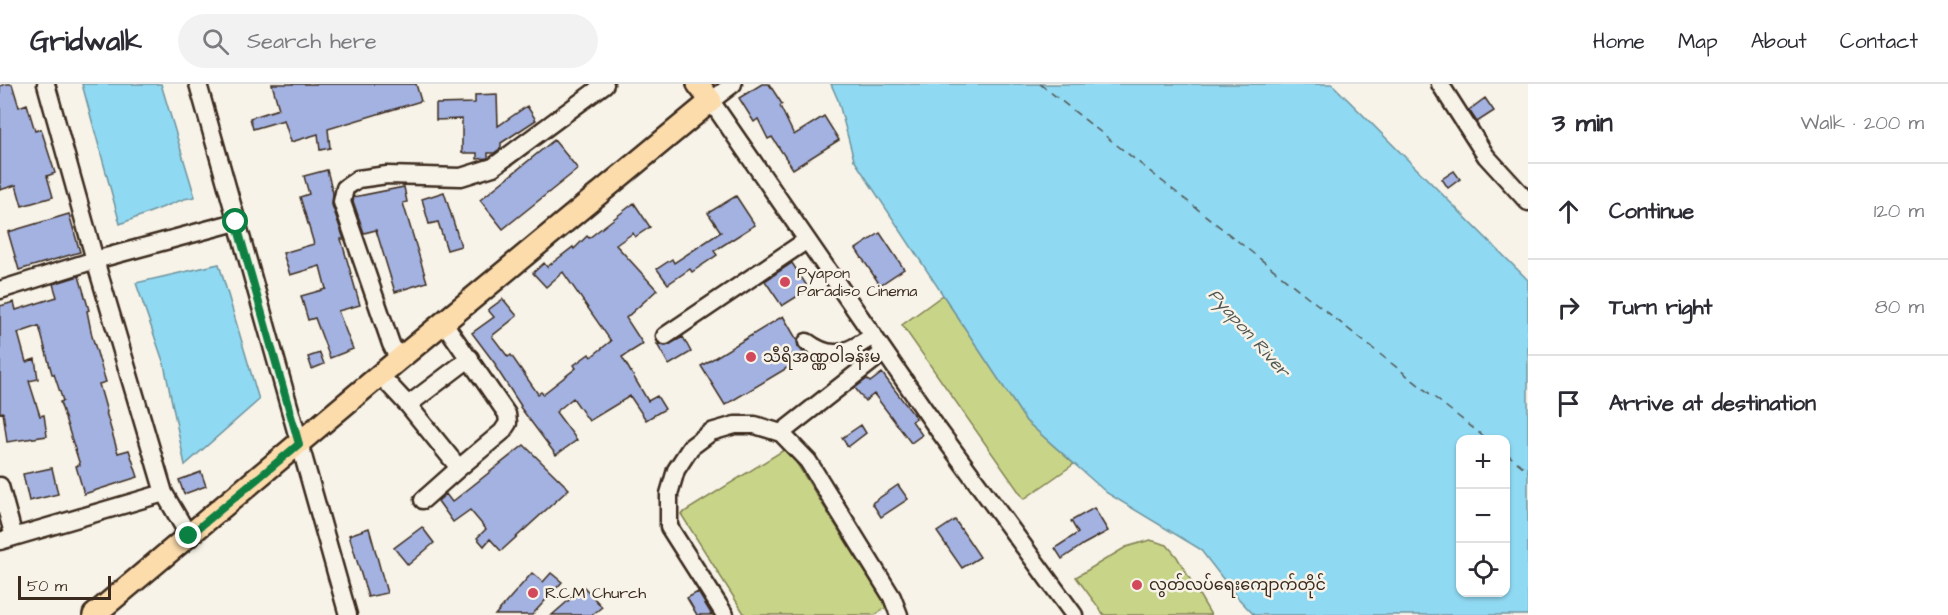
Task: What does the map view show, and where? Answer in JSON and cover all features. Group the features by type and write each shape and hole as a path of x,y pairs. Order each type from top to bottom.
{"main road":[{"path":"94,615 711,101 698,84"}],"street":[{"path":"46,84 164,493 189,536"},
{"path":"198,84 348,615"},
{"path":"399,360 391,344 342,202 345,188 358,179 387,175 461,177 493,167 605,84"},
{"path":"733,84 711,101 937,428 1074,615"},
{"path":"1440,84 1486,156 1528,202"},
{"path":"0,290 95,260 236,222"},
{"path":"665,336 807,240"},
{"path":"423,500 502,432 508,423 507,414 444,323"},
{"path":"807,342 826,353 849,351 873,336"},
{"path":"781,433 884,352"},
{"path":"408,405 470,358"},
{"path":"380,375 408,405 459,468"},
{"path":"725,615 669,526 669,494 676,470 690,447 711,432 735,425 755,425 781,433 808,461 892,597 899,615"},
{"path":"0,486 7,539 164,493"}],"green space":[{"path":"943,295 1026,421 1074,464 1024,499 902,325"},
{"path":"787,448 887,607 875,615 745,615 681,514"},
{"path":"1150,540 1167,545 1177,557 1211,615 1104,615 1076,577 1126,547"}],"water":[{"path":"82,84 161,84 195,197 184,199 120,224"},
{"name":"Pyapon River","path":"831,84 1332,84 1528,280 1528,615 1254,615 1200,549 1107,493 1026,421 854,160 838,100"},
{"path":"219,264 259,400 185,465 164,364 136,283"}],"building":[{"path":"12,84 19,107 27,104 35,131 41,129 55,173 47,176 53,197 22,206 16,185 0,190 0,86"},
{"path":"272,84 416,84 421,101 328,129 330,148 320,150 318,134 291,142 284,120 253,129 250,118 279,109"},
{"path":"762,84 769,84 782,104 780,106 794,135 824,116 839,140 793,169 772,137 768,139 758,119 754,122 739,98"},
{"path":"497,94 498,126 527,106 536,120 501,143 501,148 494,153 488,153 488,158 477,159 477,153 462,153 462,119 436,120 436,104 475,103 475,95"},
{"path":"1485,98 1494,111 1477,122 1469,110"},
{"path":"554,140 578,169 503,229 480,200"},
{"path":"327,170 333,193 332,205 344,239 341,239 360,305 338,311 353,349 330,358 315,318 308,320 301,296 326,289 320,266 290,275 283,253 314,244 300,197 309,194 304,176"},
{"path":"1454,171 1460,179 1448,188 1442,179"},
{"path":"404,187 407,202 403,203 427,282 395,292 376,230 364,233 353,201 354,197"},
{"path":"444,192 461,246 447,250 438,222 429,224 422,199"},
{"path":"736,196 755,225 714,251 717,255 692,272 690,269 668,284 657,269 672,259 674,263 721,232 708,213"},
{"path":"634,203 650,227 635,237 633,233 616,245 657,290 626,318 643,344 622,357 648,401 657,396 665,409 646,420 630,396 589,421 573,398 556,412 577,440 556,455 520,407 496,365 472,333 494,317 488,310 503,299 517,316 492,336 508,357 511,355 538,394 541,392 543,394 576,368 574,365 589,354 591,357 611,341 563,272 546,287 533,273 544,263 547,267 573,247 574,249 587,236 589,238"},
{"path":"69,214 80,252 19,270 8,232"},
{"path":"880,233 904,269 880,285 856,249"},
{"name":"Pyapon Paradiso Cinema","path":"792,263 809,289 782,306 765,281"},
{"path":"79,276 89,310 87,311 92,336 106,382 99,384 118,453 129,450 138,477 84,494 76,466 80,465 60,402 63,401 54,374 52,374 39,326 18,333 26,362 35,359 38,379 29,381 40,416 44,415 47,436 7,442 3,412 0,413 0,306 14,302 16,310 57,297 53,284"},
{"path":"783,316 797,340 798,347 807,356 725,405 701,366"},
{"path":"683,337 691,352 669,365 657,344 666,346"},
{"path":"320,353 324,364 312,369 308,357"},
{"path":"882,373 916,418 912,421 922,435 911,443 874,394 865,401 855,388 867,379 870,382"},
{"path":"861,425 866,433 848,447 842,438"},
{"path":"524,445 569,489 501,551 490,539 484,546 477,538 486,529 470,510 453,522 438,501 446,494 452,502"},
{"path":"52,468 58,494 29,501 23,474"},
{"path":"201,472 206,486 184,494 179,480"},
{"path":"898,485 908,499 881,517 872,503"},
{"path":"1094,508 1108,531 1062,559 1055,548 1078,533 1071,521"},
{"path":"955,520 980,557 962,568 937,532"},
{"path":"422,527 434,543 408,565 394,548"},
{"path":"369,528 387,593 368,597 349,535"},
{"name":"R.C.M Church","path":"532,573 543,582 551,573 562,582 532,615 495,615"},
{"path":"584,587 602,607 592,615 552,615"},
{"path":"698,592 712,615 697,615 687,598"}],"ferry route":[{"path":"1040,84 1482,435"},
{"path":"1510,456 1528,471"}],"place":[{"name":"Pyapon Paradiso Cinema","path":"785,282"},
{"name":"သီရိအဏ္ဏဝါခန်းမ","path":"751,357"},
{"name":"လွတ်လပ်ရေးကျောက်တိုင်","path":"1137,585"},
{"name":"R.C.M Church","path":"533,593"}],"route":[{"path":"189,536 299,444 236,222"}]}
